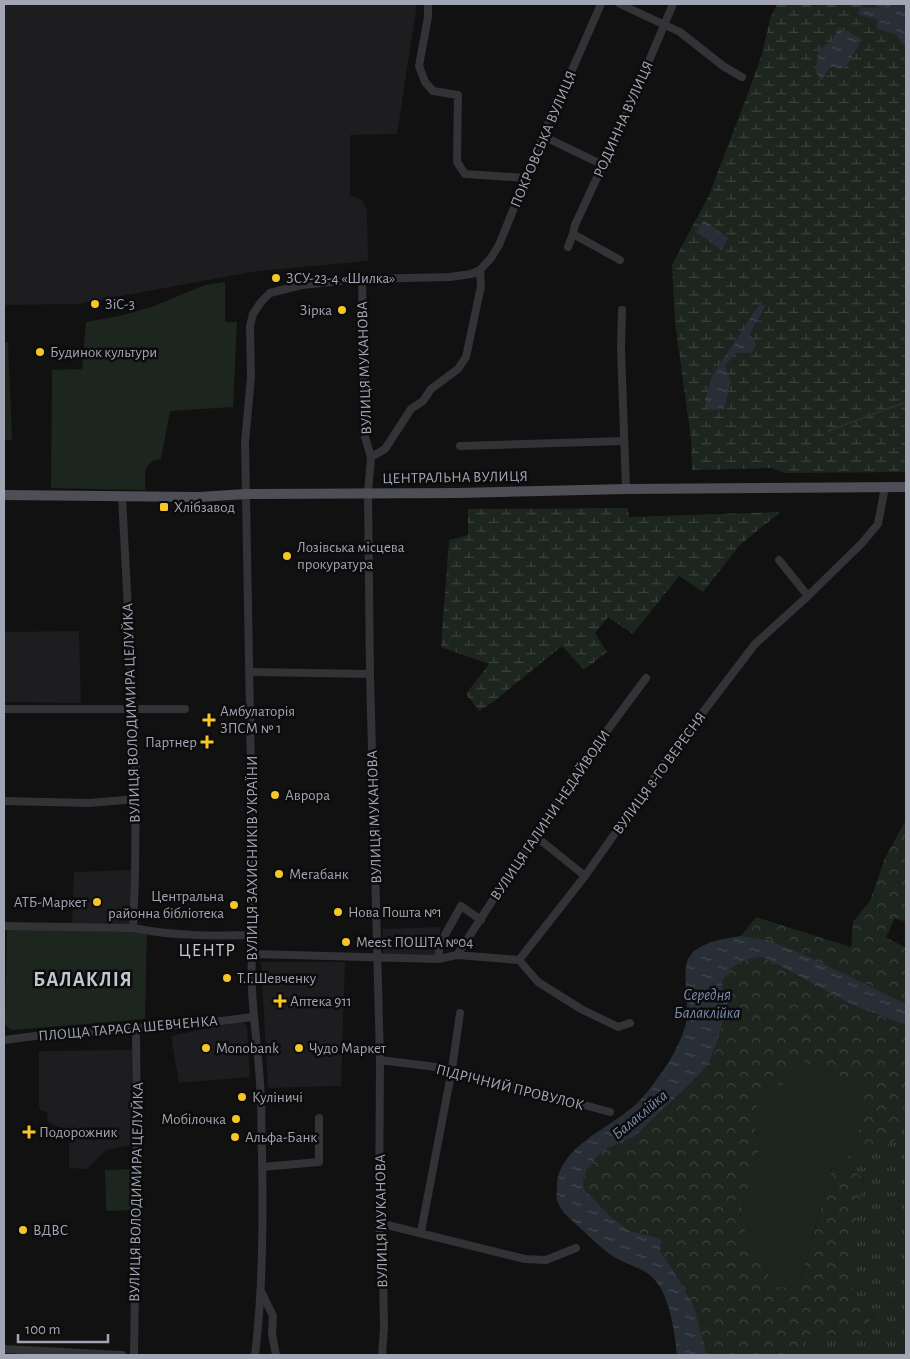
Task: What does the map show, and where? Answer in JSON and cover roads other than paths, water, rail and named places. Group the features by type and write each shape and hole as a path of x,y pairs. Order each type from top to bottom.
{"main road":[{"name":"ЦЕНТРАЛЬНА ВУЛИЦЯ","path":"4,495 199,497 246,494 906,487"}],"street":[{"path":"428,4 428,17 420,66 426,82 433,91 458,95 457,162 465,174 526,178"},
{"path":"620,4 680,32 724,66 742,77"},
{"name":"РОДИННА ВУЛИЦЯ","path":"568,247 575,225 627,113 672,4"},
{"name":"ПОКРОВСЬКА ВУЛИЦЯ","path":"480,270 499,245 598,5"},
{"path":"543,136 603,165"},
{"path":"573,234 620,260"},
{"path":"362,279 450,277 471,274 480,270 481,286 466,357 458,368 430,389 423,401 411,409 385,448 372,457"},
{"name":"ВУЛИЦЯ ЗАХИСНИКІВ УКРАЇНИ","path":"255,1355 261,1292 262,1167 260,1083 253,1017 252,954 254,935 245,442 251,378 250,326 253,314 260,302 270,293 284,289 362,279"},
{"name":"ВУЛИЦЯ МУКАНОВА","path":"362,279 365,437 372,457 368,494 370,674 380,1060 379,1223 383,1273 384,1328 382,1355"},
{"path":"622,310 623,441 626,489"},
{"path":"460,446 623,441"},
{"name":"ВУЛИЦЯ 8-ГО ВЕРЕСНЯ","path":"519,960 585,876 668,758 755,644 808,596 862,543 878,524 885,487"},
{"name":"ВУЛИЦЯ ВОЛОДИМИРА ЦЕЛУЙКА","path":"122,497 136,762 133,928"},
{"path":"780,560 808,596"},
{"path":"250,672 370,674"},
{"name":"ВУЛИЦЯ ГАЛИНИ НЕДАЙВОДИ","path":"457,955 575,774 646,678"},
{"path":"4,709 185,709"},
{"path":"4,801 89,803 136,799"},
{"path":"534,835 585,876"},
{"path":"438,959 440,944 461,906 481,920"},
{"path":"4,926 133,928 148,931 209,935 254,935"},
{"path":"252,954 438,959 457,955 519,960 538,982 581,1009 618,1027 630,1023"},
{"path":"421,1232 452,1069 460,1013"},
{"name":"ПЛОЩА ТАРАСА ШЕВЧЕНКА","path":"4,1040 253,1017"},
{"name":"ВУЛИЦЯ ВОЛОДИМИРА ЦЕЛУЙКА","path":"134,1355 137,1146 136,1029"},
{"name":"ПІДРІЧНИЙ ПРОВУЛОК","path":"380,1060 452,1069 610,1112"},
{"path":"262,1167 318,1162 320,1118"},
{"path":"379,1223 525,1259 546,1260 576,1248"},
{"path":"261,1292 273,1316 272,1334 276,1355"},
{"path":"4,1349 122,1355"}],"water":[{"path":"883,4 906,4 906,46 902,44 896,35 876,29 878,20 858,15 860,7 880,8"},
{"path":"839,27 862,39 845,69 830,67 821,81 816,72 818,50 831,42"},
{"path":"704,220 728,238 722,250 696,232"},
{"path":"759,304 766,306 750,334 756,345 752,353 736,353 725,366 731,381 724,409 708,410 705,399 713,374"},
{"name":"Середня Балаклійка","path":"741,936 768,940 809,957 906,1004 906,1025 850,1004 761,957 742,961 731,969 723,980 722,985 728,1003 718,1040 708,1065 634,1137 608,1148 587,1169 583,1180 584,1189 610,1216 630,1231 658,1238 661,1241 660,1251 694,1307 705,1348 705,1355 677,1355 671,1316 660,1287 647,1273 606,1252 567,1216 557,1200 557,1185 560,1171 576,1149 636,1104 649,1090 669,1062 686,1024 686,967 688,959 693,952 699,947 716,941"}],"waterway":[{"path":"828,431 906,402"}],"place":[{"name":"ЗСУ-23-4 «Шилка»","path":"276,278"},
{"name":"ЗіС-3","path":"95,304"},
{"name":"Зірка","path":"342,310"},
{"name":"Будинок культури","path":"40,352"},
{"name":"Хлібзавод","path":"164,507"},
{"name":"Лозівська місцева прокуратура","path":"287,556"},
{"name":"Амбулаторія ЗПСМ № 1","path":"209,720"},
{"name":"Партнер","path":"207,742"},
{"name":"Аврора","path":"275,795"},
{"name":"Мегабанк","path":"279,874"},
{"name":"АТБ-Маркет","path":"97,902"},
{"name":"Центральна районна бібліотека","path":"234,905"},
{"name":"Нова Пошта №1","path":"338,912"},
{"name":"Meest ПОШТА №04","path":"346,942"},
{"name":"Т.Г.Шевченку","path":"227,978"},
{"name":"Аптека 911","path":"280,1001"},
{"name":"Monobank","path":"206,1048"},
{"name":"Чудо Маркет","path":"299,1048"},
{"name":"Куліничі","path":"242,1097"},
{"name":"Мобілочка","path":"236,1119"},
{"name":"Подорожник","path":"29,1132"},
{"name":"Альфа-Банк","path":"235,1137"},
{"name":"ВДВС","path":"23,1230"}],"district":[{"name":"ЦЕНТР","path":"207,950"},
{"name":"БАЛАКЛІЯ","path":"83,979"}],"water label":[{"name":"Балаклійка","path":"639,1114"}]}
